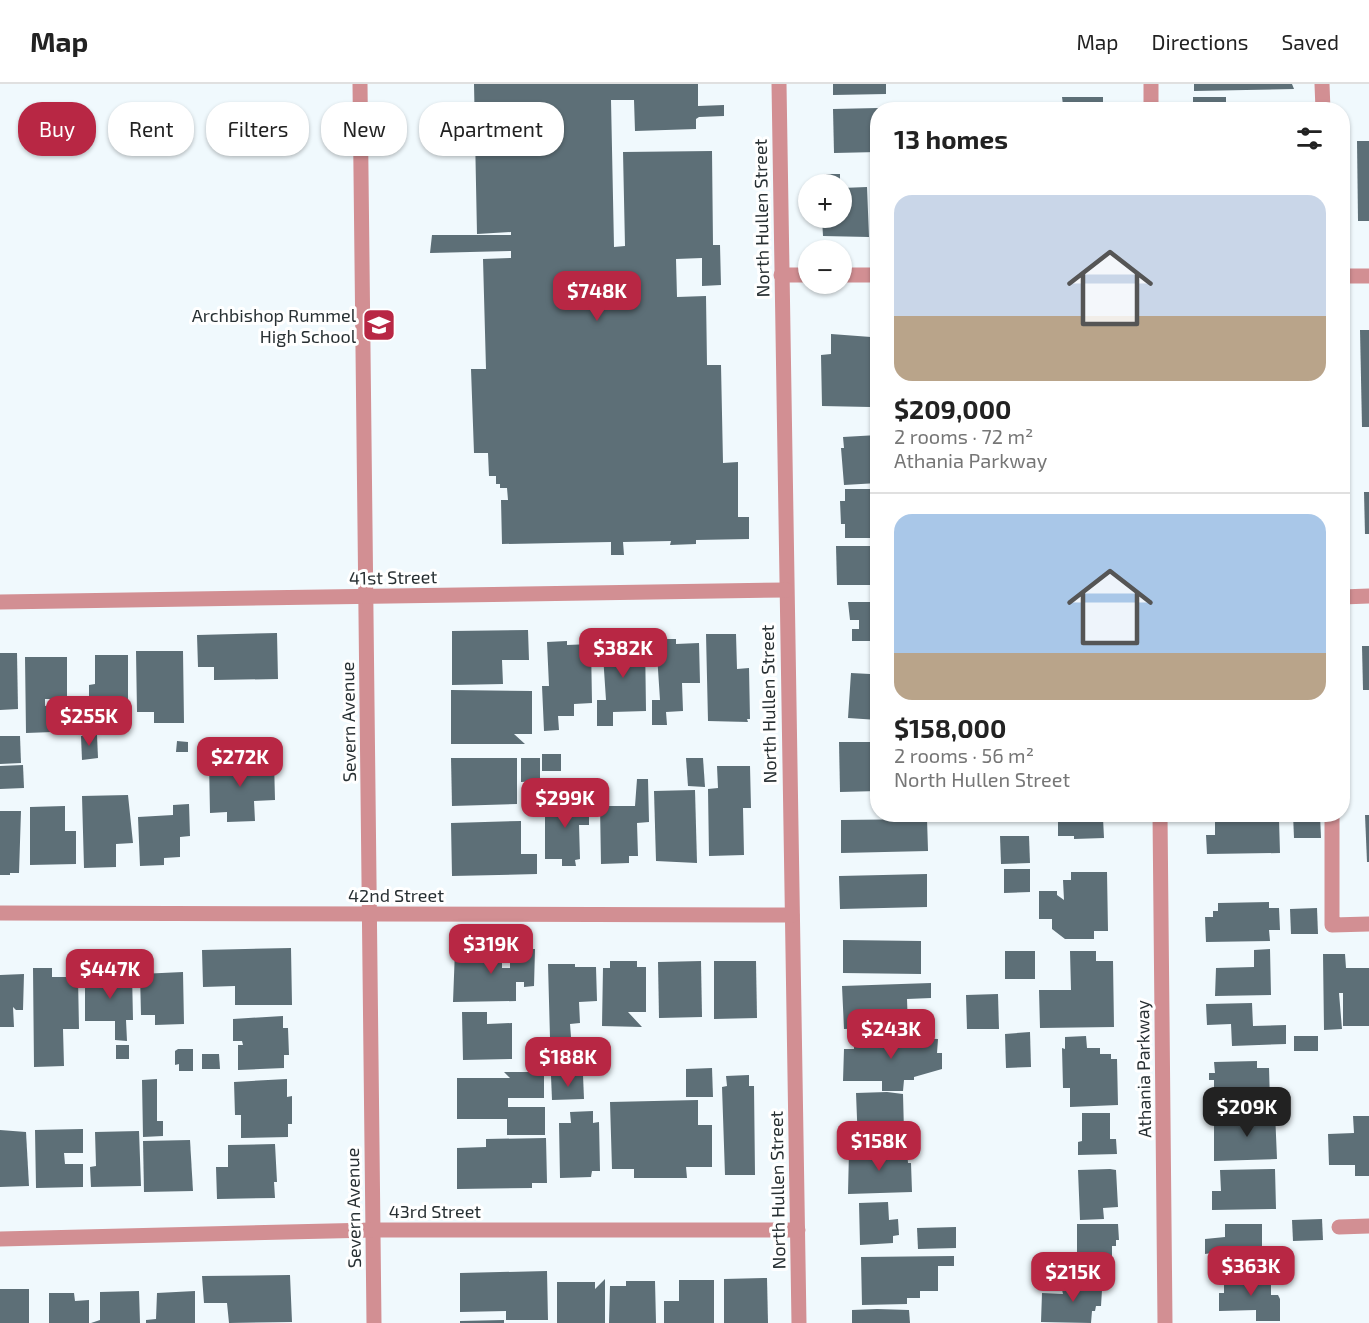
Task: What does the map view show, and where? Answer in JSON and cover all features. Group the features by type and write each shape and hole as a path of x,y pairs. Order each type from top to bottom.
{"street":[{"name":"Severn Avenue","path":"359,84 375,1323"},
{"name":"North Hullen Street","path":"779,84 799,1323"},
{"path":"1151,84 1151,102"},
{"path":"1322,84 1323,102"},
{"path":"781,275 798,275"},
{"path":"852,275 870,275"},
{"path":"1350,276 1369,276"},
{"name":"41st Street","path":"0,602 786,590"},
{"path":"1350,597 1369,596"},
{"name":"Athania Parkway","path":"1160,822 1166,1323"},
{"path":"1332,822 1332,925 1369,924"},
{"name":"42nd Street","path":"0,913 792,915"},
{"path":"1339,1227 1369,1226"},
{"name":"43rd Street","path":"0,1239 373,1230 798,1230"}],"building":[{"path":"474,84 698,84 698,106 724,105 724,116 699,117 696,119 696,129 635,131 634,100 611,100 614,247 625,246 623,152 712,151 713,245 720,245 721,285 702,286 702,258 676,259 677,297 706,296 707,365 721,365 723,463 738,462 738,517 749,517 749,539 696,540 696,544 670,545 671,541 623,542 624,555 611,555 611,542 502,544 501,500 508,500 507,488 500,488 500,484 496,484 496,476 489,476 488,453 474,453 471,369 486,369 483,259 511,258 511,251 430,253 432,235 511,235 511,232 477,234 475,156 564,156 564,102 474,102"},
{"path":"833,84 886,84 886,94 833,95"},
{"path":"1194,84 1292,84 1294,89 1194,91"},
{"path":"1062,97 1103,97 1103,102 1063,102"},
{"path":"1193,97 1226,97 1226,102 1193,102"},
{"path":"870,108 870,152 834,153 833,109"},
{"path":"1357,141 1369,141 1369,221 1358,221"},
{"path":"867,187 869,237 823,236 823,228 852,228 852,188"},
{"path":"1360,330 1369,330 1369,427 1362,427"},
{"path":"831,334 870,337 870,407 822,406 821,355 831,354"},
{"path":"870,435 870,483 844,485 841,448 844,448 843,437"},
{"path":"845,489 870,489 870,538 845,538 845,524 841,524 840,501 845,501"},
{"path":"1364,492 1369,492 1369,534 1365,534"},
{"path":"836,546 870,546 870,585 837,585"},
{"path":"848,602 870,602 870,641 852,641 852,629 859,629 859,620 850,620"},
{"path":"528,630 529,660 502,660 503,684 452,685 452,631"},
{"path":"277,633 278,679 214,680 214,667 198,667 197,635"},
{"path":"706,634 736,634 737,669 749,668 750,719 747,719 748,722 708,721"},
{"path":"645,639 646,711 613,712 613,726 597,726 597,700 606,700 602,640"},
{"path":"656,639 676,639 676,644 699,643 700,683 682,683 683,711 666,712 667,725 652,725 652,700 660,700"},
{"path":"567,641 567,645 591,644 592,703 574,704 574,716 558,716 559,730 544,731 542,686 549,686 547,642"},
{"path":"1362,646 1369,646 1369,690 1363,690"},
{"path":"136,651 183,651 184,723 154,723 154,712 137,712"},
{"path":"0,653 17,653 18,709 0,710"},
{"path":"95,655 128,655 128,725 104,725 104,734 89,734 89,685 95,684"},
{"path":"25,657 67,657 67,699 45,699 45,706 52,705 53,732 26,733"},
{"path":"851,673 870,674 870,719 848,718"},
{"path":"451,690 532,691 532,734 514,734 525,744 451,744"},
{"path":"97,735 98,758 82,760 81,736"},
{"path":"0,736 20,736 21,763 0,764"},
{"path":"177,741 188,742 188,752 176,752"},
{"path":"839,742 870,742 870,791 840,792"},
{"path":"542,754 561,754 561,771 542,771"},
{"path":"451,758 517,758 517,804 452,806"},
{"path":"521,758 540,758 540,781 521,782"},
{"path":"686,758 703,758 705,787 688,786"},
{"path":"274,760 275,800 254,801 255,821 227,822 227,812 210,813 209,762"},
{"path":"23,765 24,788 0,789 0,766"},
{"path":"717,766 750,766 751,808 743,808 744,855 709,856 708,789 718,788"},
{"path":"637,779 648,779 649,822 637,823 638,856 629,856 629,863 601,864 600,806 635,806"},
{"path":"695,790 697,863 656,861 654,791"},
{"path":"128,795 133,843 116,844 116,867 84,868 82,796"},
{"path":"589,799 589,825 579,825 580,859 575,860 576,866 562,866 562,859 545,859 545,800"},
{"path":"189,804 190,836 180,837 180,857 164,858 164,865 140,866 138,817 173,815 173,805"},
{"path":"65,806 65,831 76,831 76,864 30,865 30,807"},
{"path":"0,811 21,811 19,873 0,875"},
{"path":"1365,815 1369,815 1369,862 1367,862"},
{"path":"841,820 927,822 928,851 841,853"},
{"path":"521,821 521,854 537,854 537,874 452,876 451,823"},
{"path":"1058,822 1103,822 1104,838 1074,839 1074,836 1058,836"},
{"path":"1215,822 1279,822 1280,853 1207,854 1206,835 1215,835"},
{"path":"1293,822 1320,822 1321,838 1294,838"},
{"path":"1000,836 1029,836 1030,863 1001,864"},
{"path":"1004,869 1030,869 1030,892 1004,893"},
{"path":"1071,872 1107,872 1108,931 1094,931 1094,939 1065,939 1052,929 1052,919 1039,919 1039,891 1057,891 1057,895 1064,900 1063,880 1071,880"},
{"path":"927,874 927,907 840,909 839,876"},
{"path":"1269,902 1269,908 1279,908 1280,930 1269,930 1270,941 1206,942 1205,917 1213,917 1213,911 1218,911 1218,903"},
{"path":"1317,908 1318,934 1291,934 1290,909"},
{"path":"843,940 921,941 921,974 843,973"},
{"path":"291,948 292,1005 235,1005 235,986 203,987 202,950"},
{"path":"502,949 502,968 510,968 510,949 535,949 534,986 524,987 524,982 516,982 516,1001 453,1002 455,950"},
{"path":"1270,949 1271,995 1215,996 1216,968 1254,967 1254,950"},
{"path":"1005,951 1035,951 1035,979 1005,979"},
{"path":"1070,951 1096,951 1096,961 1113,961 1114,1027 1040,1028 1039,990 1071,990"},
{"path":"1323,954 1345,954 1346,968 1369,968 1369,1026 1343,1026 1343,993 1339,993 1342,1029 1324,1030"},
{"path":"610,961 637,961 637,967 646,967 646,1012 628,1012 642,1027 602,1026 603,968 610,968"},
{"path":"701,961 702,1017 659,1018 658,962"},
{"path":"714,961 756,961 757,1018 714,1019"},
{"path":"548,964 596,967 597,1001 579,1002 580,1023 570,1024 571,1037 550,1038"},
{"path":"33,968 52,968 52,977 78,977 79,1029 63,1029 64,1066 34,1067"},
{"path":"183,972 184,1024 155,1025 155,1015 141,1015 140,974"},
{"path":"132,973 133,1020 126,1020 127,1041 115,1040 115,1021 85,1021 85,974"},
{"path":"24,974 23,1010 16,1010 13,1007 14,1027 0,1027 0,975"},
{"path":"931,983 931,998 907,999 908,1027 844,1029 842,986"},
{"path":"998,994 999,1029 967,1029 966,995"},
{"path":"1252,1003 1253,1026 1286,1025 1286,1044 1232,1046 1231,1024 1207,1025 1206,1004"},
{"path":"462,1012 487,1012 487,1024 512,1023 512,1059 463,1060"},
{"path":"283,1016 283,1028 288,1028 289,1055 284,1055 284,1068 238,1070 238,1045 243,1045 242,1041 233,1041 233,1019"},
{"path":"1030,1032 1031,1067 1006,1068 1005,1034"},
{"path":"854,1036 938,1039 937,1053 942,1053 942,1069 914,1077 914,1080 904,1080 903,1091 882,1091 882,1081 843,1081 844,1049 854,1049"},
{"path":"1086,1036 1087,1048 1100,1048 1100,1054 1111,1054 1111,1059 1117,1059 1118,1105 1070,1107 1070,1088 1063,1088 1062,1048 1065,1049 1065,1037"},
{"path":"1294,1036 1318,1036 1318,1051 1294,1051"},
{"path":"116,1045 129,1045 129,1059 116,1059"},
{"path":"193,1049 193,1071 179,1071 179,1064 175,1065 175,1051"},
{"path":"202,1054 219,1054 220,1069 202,1069"},
{"path":"1257,1061 1257,1068 1269,1068 1270,1102 1207,1104 1207,1090 1214,1090 1214,1080 1209,1080 1209,1073 1215,1073 1214,1062"},
{"path":"712,1068 713,1097 686,1097 686,1069"},
{"path":"504,1072 544,1072 544,1098 508,1098 508,1107 545,1107 545,1135 507,1135 507,1119 457,1119 457,1078 510,1078"},
{"path":"583,1075 584,1099 552,1100 551,1076"},
{"path":"749,1075 749,1086 754,1086 755,1175 725,1175 722,1087 727,1086 726,1076"},
{"path":"157,1079 157,1121 163,1121 163,1136 143,1137 142,1080"},
{"path":"287,1079 287,1097 292,1096 292,1124 288,1124 288,1137 241,1138 241,1115 235,1115 234,1082"},
{"path":"856,1093 903,1094 904,1132 899,1132 899,1143 858,1144"},
{"path":"698,1100 698,1125 712,1125 712,1167 686,1167 687,1178 634,1178 634,1169 612,1169 610,1102"},
{"path":"593,1111 593,1123 599,1122 600,1171 592,1171 591,1177 560,1178 559,1123 571,1123 570,1112"},
{"path":"1259,1112 1275,1112 1277,1159 1214,1161 1214,1126 1229,1126 1228,1116 1259,1115"},
{"path":"1082,1113 1110,1113 1110,1139 1116,1139 1117,1154 1078,1155 1078,1142 1082,1141"},
{"path":"1353,1116 1369,1116 1369,1176 1355,1176 1355,1165 1329,1165 1328,1134 1354,1133"},
{"path":"83,1129 83,1153 64,1153 65,1164 83,1164 83,1187 36,1188 35,1130"},
{"path":"0,1130 26,1132 29,1186 0,1187"},
{"path":"139,1131 141,1186 91,1187 90,1167 96,1166 95,1132"},
{"path":"546,1138 547,1183 532,1183 532,1188 457,1189 457,1148 486,1147 486,1139"},
{"path":"190,1140 193,1191 144,1192 143,1141"},
{"path":"275,1144 277,1182 274,1182 275,1198 217,1199 216,1167 228,1167 228,1145"},
{"path":"907,1149 908,1163 911,1163 912,1192 848,1194 849,1150"},
{"path":"1275,1169 1276,1209 1212,1210 1212,1191 1221,1191 1220,1170"},
{"path":"1078,1170 1116,1170 1118,1207 1103,1208 1104,1219 1080,1220"},
{"path":"888,1202 889,1220 898,1219 899,1235 893,1236 893,1243 860,1245 859,1203"},
{"path":"1322,1219 1323,1240 1293,1241 1292,1220"},
{"path":"1077,1224 1118,1224 1119,1240 1116,1240 1116,1246 1112,1246 1112,1258 1106,1258 1106,1269 1063,1270 1063,1255 1077,1254"},
{"path":"1225,1224 1262,1224 1262,1252 1244,1252 1244,1271 1212,1271 1212,1253 1205,1254 1205,1239 1225,1237"},
{"path":"956,1227 956,1248 918,1249 917,1228"},
{"path":"954,1256 954,1266 938,1266 938,1291 920,1291 920,1298 907,1298 907,1304 862,1305 861,1257"},
{"path":"547,1271 548,1320 506,1320 506,1311 460,1312 460,1273"},
{"path":"290,1275 292,1322 229,1323 227,1303 204,1303 202,1276"},
{"path":"1224,1277 1271,1277 1271,1295 1278,1295 1280,1299 1280,1321 1256,1321 1256,1310 1219,1311 1219,1293 1224,1293"},
{"path":"767,1278 768,1323 724,1323 724,1279"},
{"path":"605,1279 605,1323 557,1323 557,1282 595,1282 595,1289"},
{"path":"679,1280 714,1280 714,1323 664,1323 664,1301 679,1301"},
{"path":"626,1281 655,1281 656,1323 609,1323 610,1286 626,1286"},
{"path":"1060,1281 1107,1283 1108,1290 1102,1290 1101,1306 1096,1306 1095,1311 1092,1311 1091,1323 1041,1322 1042,1293 1063,1294"},
{"path":"0,1289 29,1289 29,1323 0,1323"},
{"path":"139,1291 140,1323 91,1323 100,1320 100,1292"},
{"path":"195,1291 195,1323 146,1323 146,1320 156,1319 157,1293"},
{"path":"49,1293 74,1293 75,1301 89,1300 89,1323 49,1323"},
{"path":"852,1310 909,1310 910,1323 852,1323"},
{"path":"504,1320 504,1323 460,1323 460,1321"}],"place":[{"name":"Archbishop Rummel High School","path":"379,325"}]}
